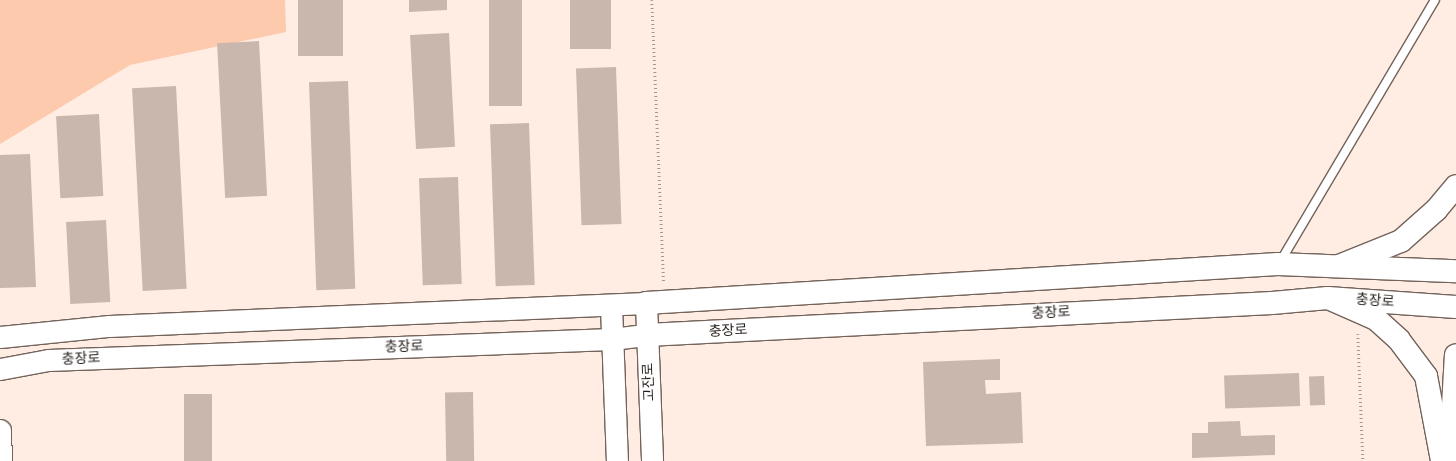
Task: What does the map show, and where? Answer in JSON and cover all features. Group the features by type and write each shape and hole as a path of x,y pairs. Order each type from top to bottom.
{"main road":[{"path":"1339,266 1401,241 1436,210 1456,186"},
{"name":"충장로","path":"655,302 1278,264 1456,270"},
{"path":"1059,278 1059,313"},
{"name":"충장로","path":"647,335 1272,303 1328,298 1456,307"},
{"path":"1328,298 1376,319 1399,340 1426,376 1442,461"},
{"path":"1450,461 1456,355"},
{"path":"0,431 1,461"}],"street":[{"name":"충장로","path":"0,337 109,326 611,306 655,302"},
{"name":"고잔로","path":"652,461 647,335 655,302"},
{"path":"611,306 617,461"},
{"name":"충장로","path":"0,369 48,360 612,339 647,335"}],"lane":[{"path":"1278,264 1435,0"}],"path":[{"path":"652,0 655,302"},
{"path":"1357,311 1363,461"}],"shaded area":[{"path":"0,0 285,0 286,32 130,65 0,144"}],"building":[{"path":"298,0 343,0 343,56 298,56"},
{"path":"409,0 447,0 447,10 409,12"},
{"path":"489,0 522,0 522,106 489,106"},
{"path":"570,0 611,0 611,49 570,49"},
{"path":"449,33 455,147 416,149 410,35"},
{"path":"259,41 267,196 225,198 217,43"},
{"path":"616,67 621,224 582,225 576,68"},
{"path":"348,81 355,289 316,290 309,82"},
{"path":"176,86 187,289 143,291 132,88"},
{"path":"99,114 103,196 60,198 56,116"},
{"path":"529,123 535,285 496,286 490,124"},
{"path":"30,154 36,287 0,288 0,155"},
{"path":"458,177 462,284 423,285 419,178"},
{"path":"106,220 110,302 70,304 66,222"},
{"path":"1000,359 1000,380 985,380 986,394 1021,392 1023,443 926,446 923,362"},
{"path":"1299,373 1300,406 1225,409 1224,376"},
{"path":"1324,376 1325,405 1310,406 1309,377"},
{"path":"445,392 473,392 474,461 446,461"},
{"path":"184,394 212,394 212,461 184,461"},
{"path":"1240,421 1241,436 1275,435 1275,455 1192,458 1192,433 1208,433 1208,422"}]}
